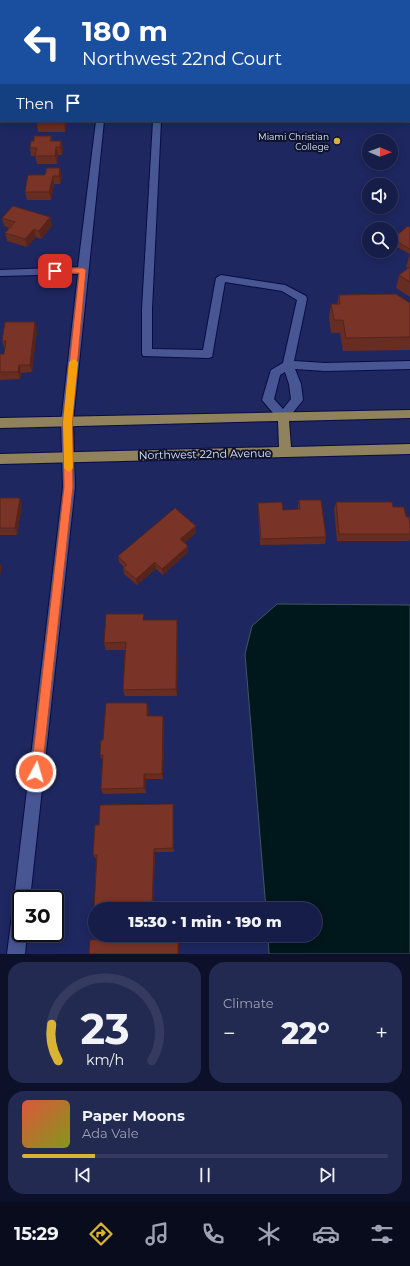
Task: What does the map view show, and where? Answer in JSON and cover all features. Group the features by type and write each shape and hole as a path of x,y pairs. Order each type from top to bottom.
{"main road":[{"path":"0,423 410,414"},
{"path":"283,417 285,452"},
{"name":"Northwest 22nd Avenue","path":"0,458 410,449"}],"street":[{"path":"23,890 69,487 68,422 100,122"},
{"path":"157,122 147,309 147,353 208,354 220,278 285,288 302,299 288,365 295,384 297,400 283,417 268,400 276,373 288,365 325,367 410,365"},
{"path":"0,273 83,270"},
{"path":"16,954 17,942"}],"water":[{"path":"277,604 410,605 410,954 269,954 268,942 322,942 322,902 265,902 245,654 252,626"}],"building":[{"path":"37,122 64,122 64,124 37,124"},
{"path":"34,136 51,136 50,141 61,141 60,147 56,147 55,156 35,156 37,148 30,148 31,141 34,141"},
{"path":"47,168 60,168 59,176 53,176 49,192 25,192 28,175 45,175"},
{"path":"13,206 50,217 39,231 34,229 25,239 5,233 15,222 2,218"},
{"path":"408,226 410,227 410,249 398,242 398,234"},
{"path":"410,267 410,282 399,275"},
{"path":"396,294 410,303 410,337 346,338 343,320 334,320 331,304 340,304 339,295"},
{"path":"5,322 35,322 30,365 19,365 18,372 0,372 0,354 4,354 6,341 2,341"},
{"path":"0,498 20,498 15,528 0,528"},
{"path":"299,500 321,500 326,537 261,539 258,503 282,502 283,510 300,509"},
{"path":"336,502 392,502 393,507 404,507 406,517 409,517 410,534 339,534"},
{"path":"175,508 196,526 180,539 188,546 162,569 155,562 136,579 123,568 127,565 118,556"},
{"path":"106,614 144,614 143,620 177,620 176,689 123,690 126,642 104,643"},
{"path":"106,703 147,703 147,716 163,716 162,774 144,774 144,788 101,789 103,755 100,755 101,740 103,740"},
{"path":"173,804 173,848 154,849 152,902 94,902 97,855 93,855 95,825 99,825 100,805"},
{"path":"90,942 178,942 178,954 89,954"}],"slow traffic":[{"path":"69,468 68,422 74,362"}],"place":[{"name":"Miami Christian College","path":"337,141"}],"route":[{"path":"36,772 69,487 68,422 83,270 55,271"}]}
